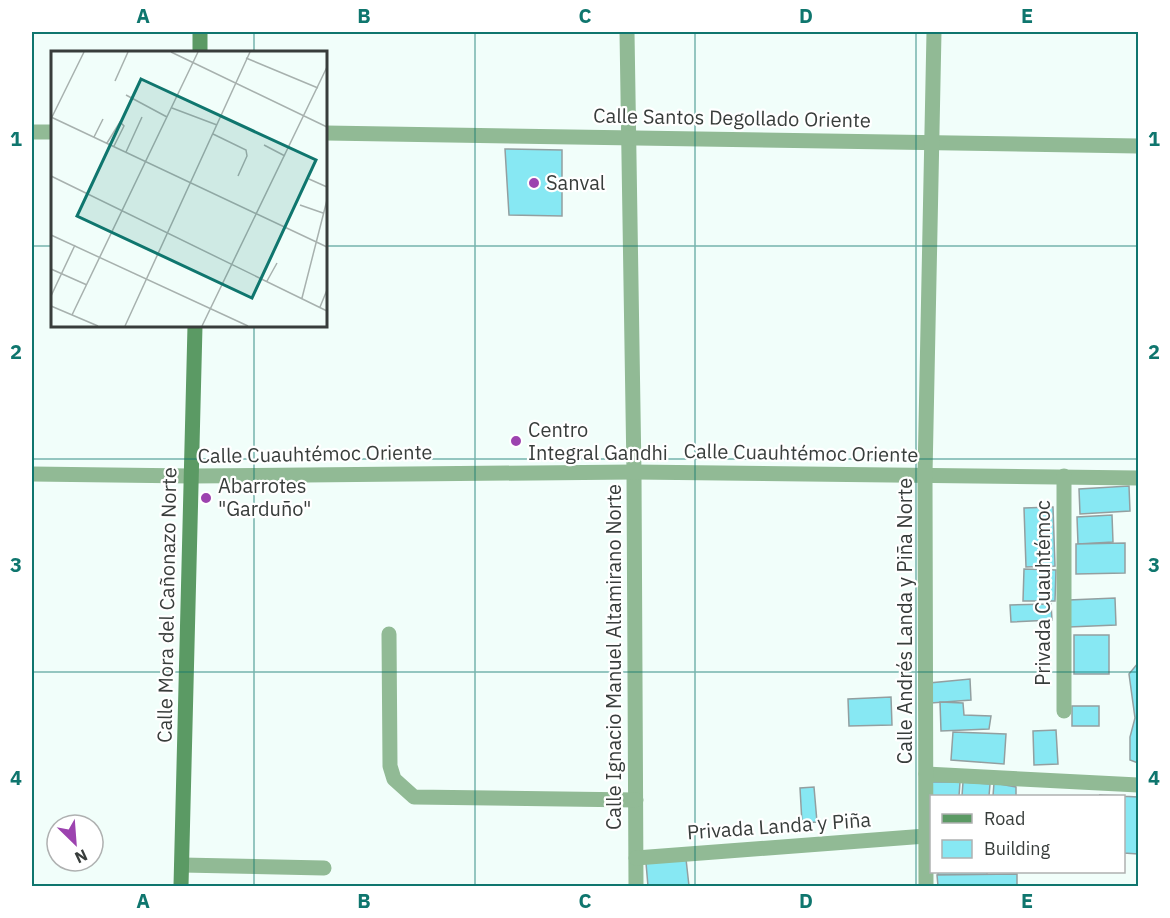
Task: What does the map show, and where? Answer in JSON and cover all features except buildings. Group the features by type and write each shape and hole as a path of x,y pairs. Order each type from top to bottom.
{"street":[{"path":"200,32 200,51"},
{"name":"Calle Ignacio Manuel Altamirano Norte","path":"627,32 634,472 636,886"},
{"name":"Calle Andrés Landa y Piña Norte","path":"926,886 925,475 934,32"},
{"path":"32,132 51,132"},
{"name":"Calle Santos Degollado Oriente","path":"327,133 1138,147"},
{"name":"Calle Mora del Cañonazo Norte","path":"181,886 195,327"},
{"name":"Calle Cuauhtémoc Oriente","path":"32,474 191,476 634,472 1138,478"},
{"name":"Privada Cuauhtémoc","path":"1064,476 1064,711"},
{"path":"389,634 390,766 394,779 414,797 636,800"},
{"path":"926,774 1138,785"},
{"name":"Privada Landa y Piña","path":"636,858 926,836"},
{"path":"182,865 324,868"}],"place":[{"name":"Sanval","path":"534,183"},
{"name":"Centro Integral Gandhi","path":"516,441"},
{"name":"Abarrotes \"Garduño\"","path":"206,498"}]}
